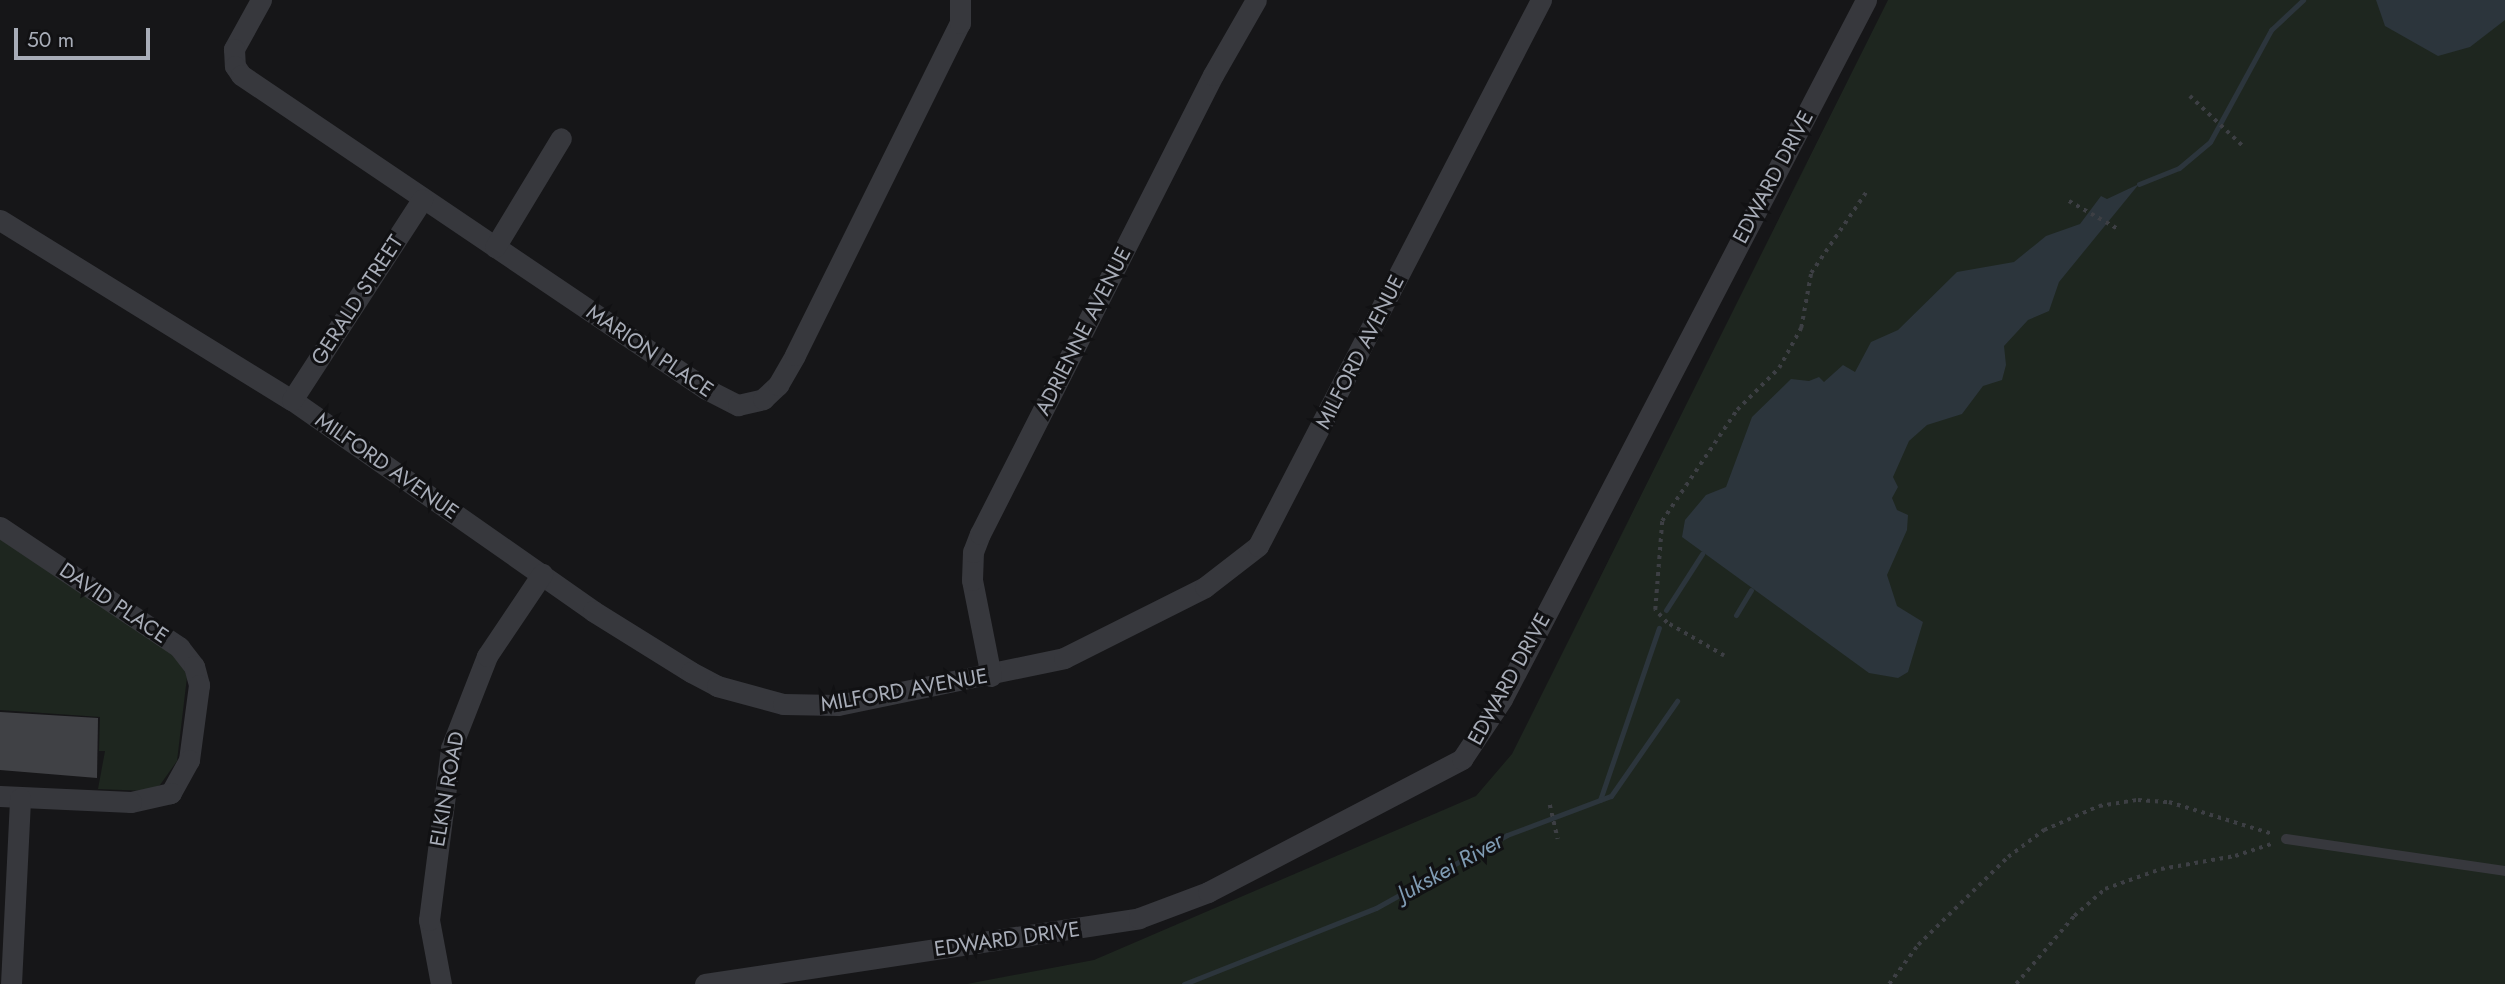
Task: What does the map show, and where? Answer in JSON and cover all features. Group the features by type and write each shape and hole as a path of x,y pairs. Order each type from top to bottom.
{"street":[{"name":"MARION PLACE","path":"261,0 234,48 235,66 241,75 422,200 729,402 763,399 778,385 960,23 960,0"},
{"name":"ADRIENNE AVENUE","path":"991,676 972,580 973,552 980,534 1213,75 1256,0"},
{"name":"MILFORD AVENUE","path":"0,220 292,400 542,574 691,672 717,686 783,704 838,705 991,676 1064,658 1205,587 1258,546 1541,0"},
{"name":"EDWARD DRIVE","path":"705,984 1139,918 1220,886 1462,759 1502,699 1866,0"},
{"path":"495,247 561,138"},
{"name":"GERALD STREET","path":"292,400 422,200"},
{"name":"DAVID PLACE","path":"0,527 179,647 194,666 199,685 190,760 171,793 131,802 10,797 12,984"},
{"name":"ELKIN ROAD","path":"441,984 429,920 451,748 487,656 542,574"}],"lane":[{"path":"2286,839 2505,871"}],"path":[{"path":"2190,96 2245,148"},
{"path":"1724,656 1667,622 1655,610 1662,522 1737,410 1779,368 1801,328 1811,273 1867,191"},
{"path":"2068,201 2118,229"},
{"path":"1889,984 1926,937 2008,857 2044,830 2099,806 2138,800 2169,802 2230,818 2286,839"},
{"path":"1550,805 1558,839"},
{"path":"2016,984 2074,916 2105,889 2161,869 2235,856 2286,839"}],"shaded area":[{"path":"1888,0 2505,0 2505,984 967,984 1094,960 1476,796 1512,754"},
{"path":"2376,0 2505,0 2505,20 2470,47 2438,56 2385,26"},
{"path":"2139,184 2059,282 2049,311 2028,320 2004,346 2006,365 2002,380 1983,386 1962,414 1927,425 1909,441 1893,477 1898,487 1892,498 1897,510 1908,515 1907,530 1887,575 1897,606 1923,622 1908,672 1898,678 1869,673 1682,537 1685,520 1706,495 1726,487 1752,417 1791,379 1809,381 1819,377 1824,382 1843,365 1855,372 1871,342 1898,330 1957,272 2014,262 2046,236 2080,224 2101,196 2107,199"},
{"path":"0,539 162,645 183,666 187,677 177,761 160,785 147,791 98,789 105,751 99,751 100,717 0,710"}],"building":[{"path":"0,712 98,718 97,778 0,770"}],"waterway":[{"path":"2139,184 2179,168 2210,142 2271,30 2303,0"},
{"path":"1666,610 1702,554"},
{"path":"1736,615 1751,590"},
{"path":"1600,800 1659,628"},
{"name":"Jukskei River","path":"1184,984 1376,908 1507,835 1611,796 1677,701"}]}
